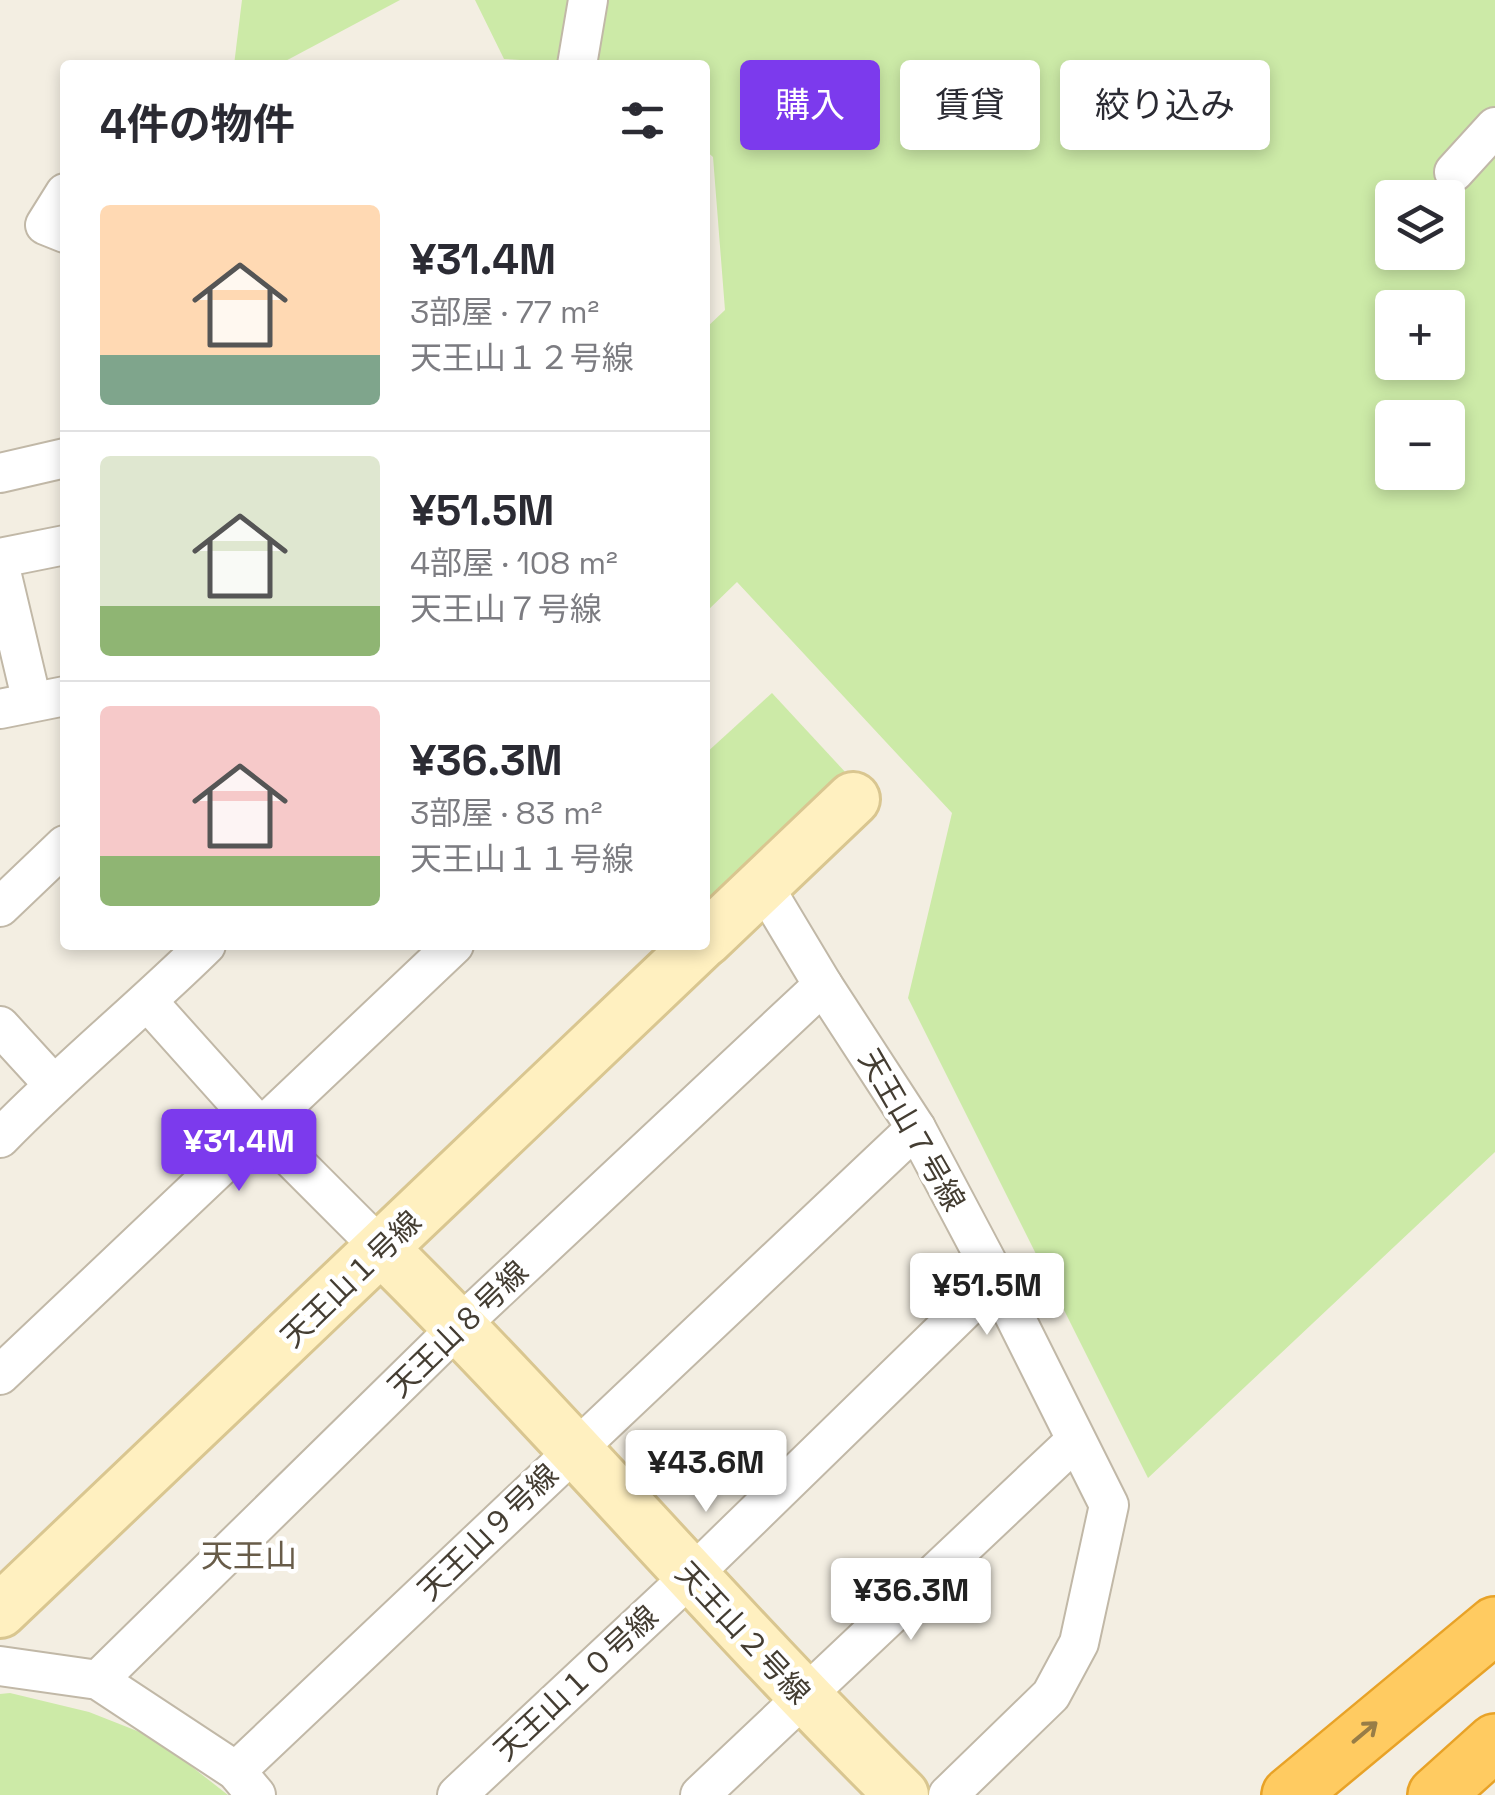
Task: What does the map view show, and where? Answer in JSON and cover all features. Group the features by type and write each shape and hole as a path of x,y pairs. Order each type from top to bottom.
{"highway":[{"path":"1290,1795 1495,1624"},
{"path":"1350,1795 1495,1662"},
{"path":"1436,1795 1495,1742"},
{"path":"1482,1795 1495,1783"}],"street":[{"path":"579,60 588,0"},
{"path":"1454,172 1495,128"},
{"path":"60,201 45,225 60,231"},
{"path":"0,473 60,459"},
{"path":"0,558 60,546"},
{"path":"0,567 32,702"},
{"path":"710,935 854,799"},
{"path":"0,907 60,850"},
{"name":"天王山７号線","path":"764,884 916,1128 1109,1505 1079,1643 1051,1695 948,1795"},
{"path":"0,1138 53,1084 148,1002 201,950"},
{"path":"0,1376 449,950"},
{"name":"天王山１号線","path":"0,1611 695,950"},
{"name":"天王山８号線","path":"98,1680 459,1326 823,984"},
{"path":"148,1002 260,1127 382,1249"},
{"path":"0,1026 53,1084"},
{"name":"天王山９号線","path":"246,1783 574,1450 916,1128"},
{"name":"天王山２号線","path":"382,1249 459,1326 804,1698 902,1795"},
{"name":"天王山１０号線","path":"457,1795 690,1577 996,1279"},
{"path":"700,1795 1074,1441"},
{"path":"0,1666 98,1680 246,1783"}],"green space":[{"path":"242,0 400,0 287,60 235,60"},
{"path":"475,0 1495,0 1495,1152 1148,1478 908,998 952,813 737,582 710,608 710,324 725,310 710,154 710,60 504,59"},
{"path":"772,693 847,774 710,907 710,749"},
{"path":"0,1694 89,1712 155,1738 228,1795 0,1795"}],"district":[{"name":"天王山","path":"249,1556"}]}
